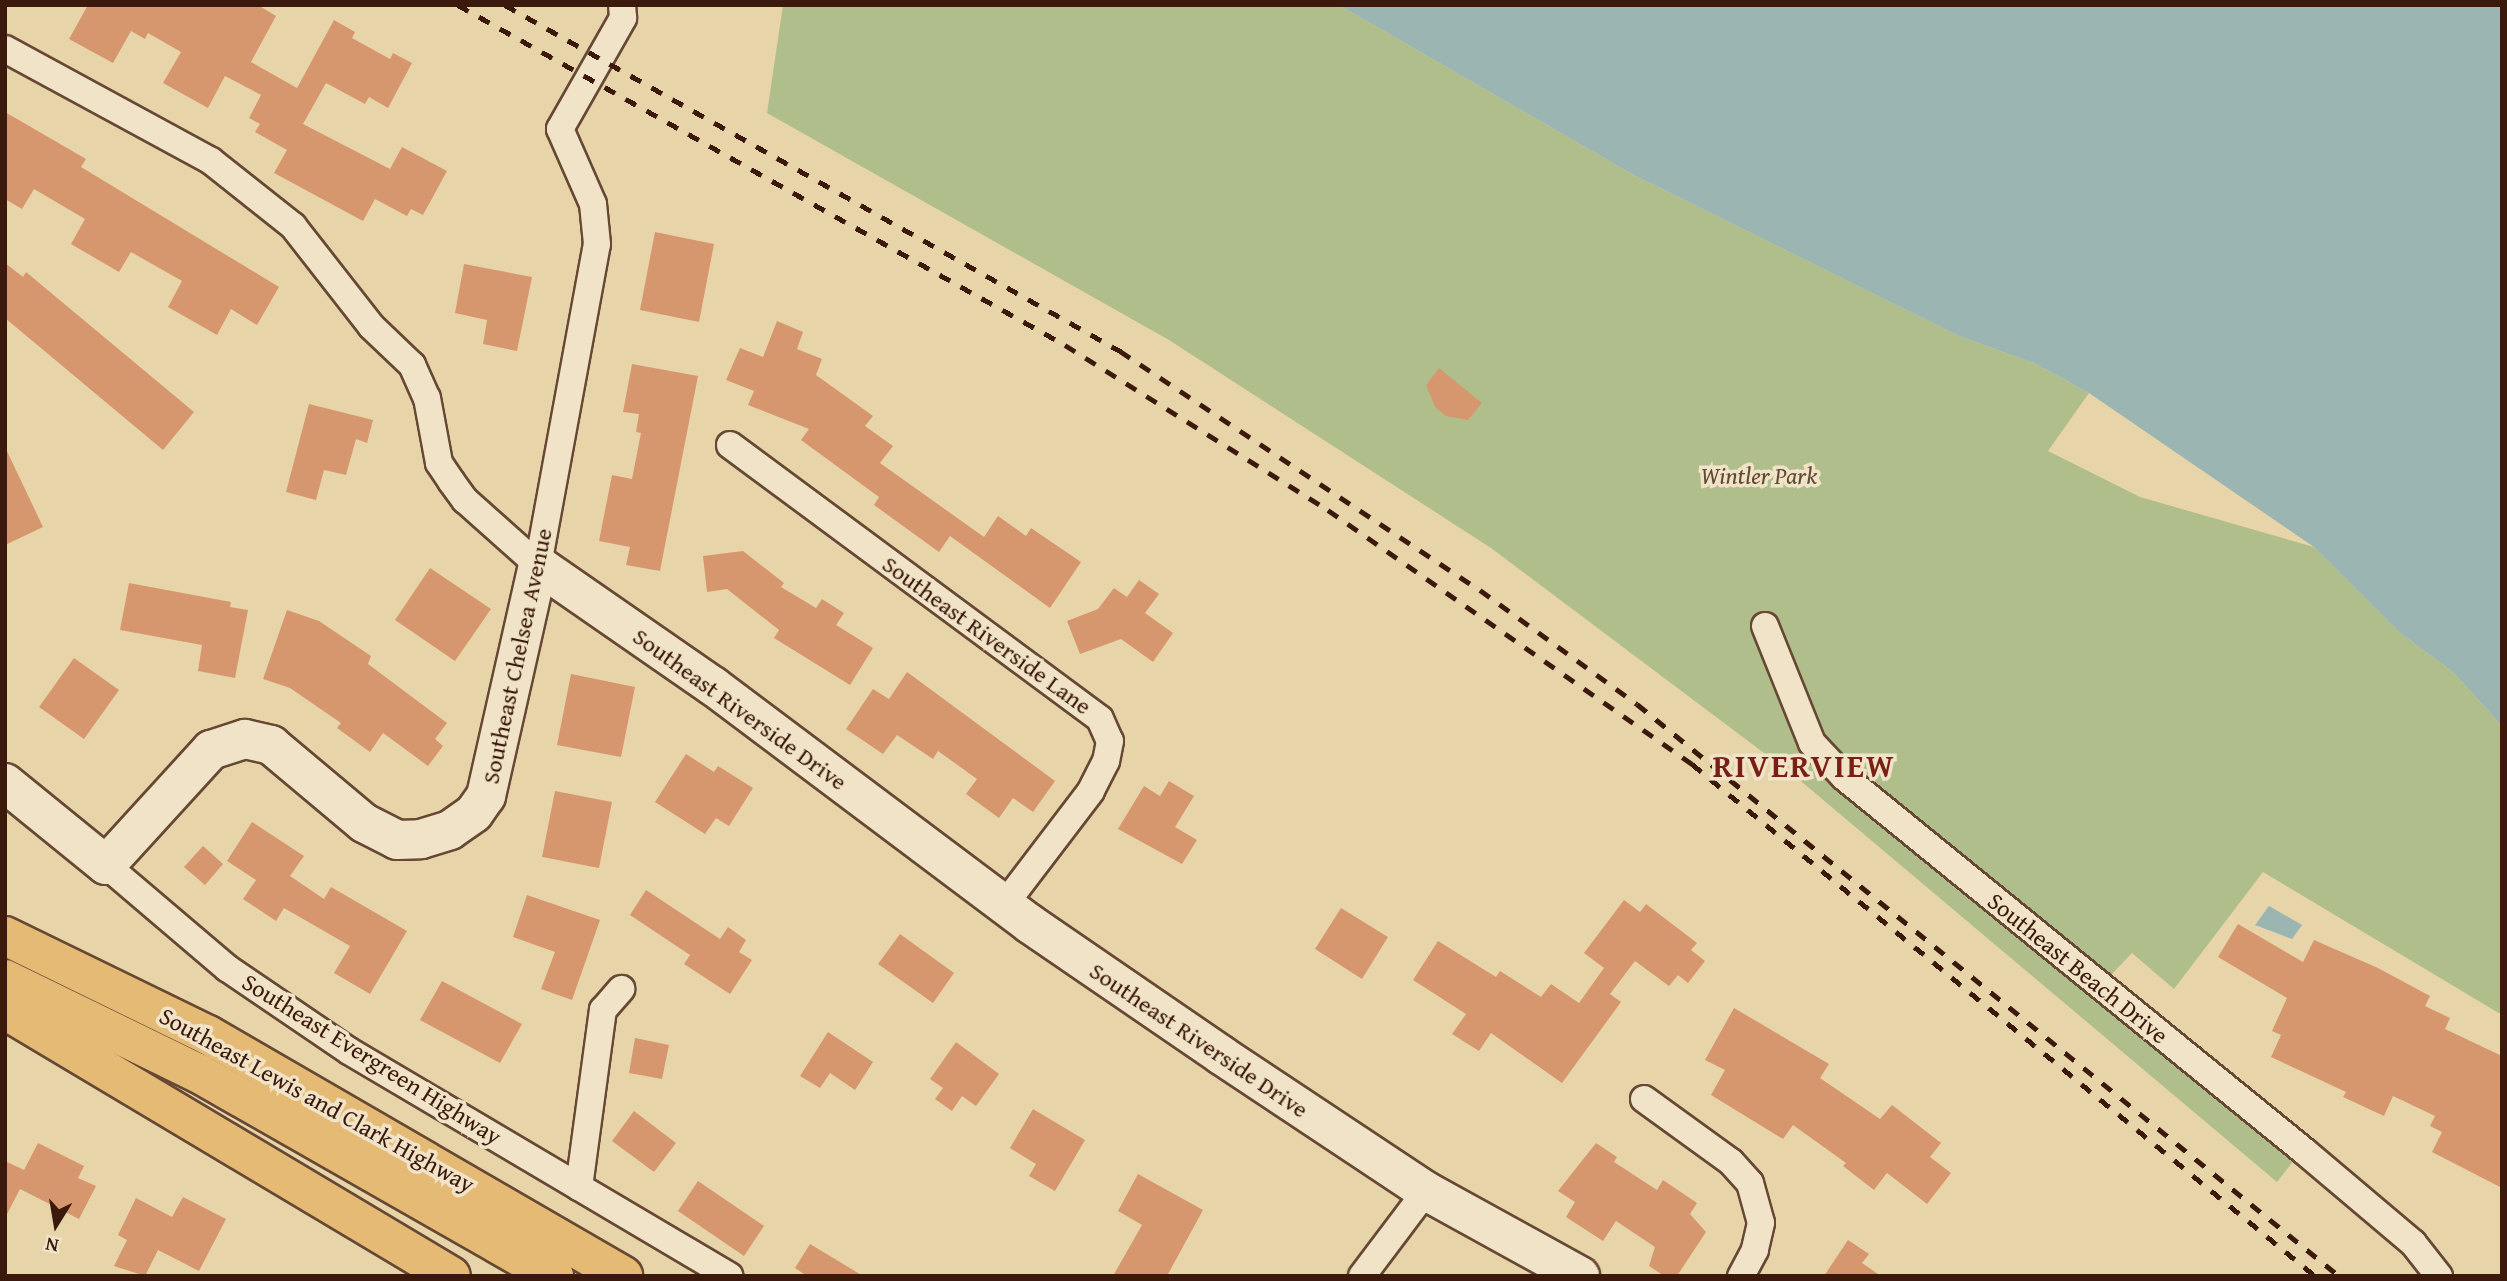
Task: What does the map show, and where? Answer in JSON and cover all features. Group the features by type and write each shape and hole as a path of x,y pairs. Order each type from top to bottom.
{"highway":[{"name":"Southeast Lewis and Clark Highway","path":"5,936 208,1035 623,1276"},
{"name":"Southeast Lewis and Clark Highway","path":"5,979 198,1073 554,1276"},
{"path":"5,1010 451,1276"}],"street":[{"name":"Southeast Chelsea Avenue","path":"106,865 211,750 246,739 271,745 364,823 397,840 421,839 450,830 474,813 491,778 538,565 597,244 593,204 561,129 622,18 622,5"},
{"name":"Southeast Riverside Drive","path":"5,49 211,161 293,226 371,326 412,365 427,398 439,463 451,481 465,500 538,565 713,686 1004,905 1426,1191 1580,1276"},
{"name":"Southeast Riverside Lane","path":"730,445 1100,719 1110,741 1091,791 1004,905"},
{"name":"Southeast Beach Drive","path":"1765,626 1812,743 1844,777 2304,1151 2413,1243 2439,1276"},
{"name":"Southeast Evergreen Highway","path":"5,783 106,865 165,919 260,990 349,1051 730,1276"},
{"path":"579,1187 603,1010 621,989"},
{"path":"1644,1099 1731,1162 1750,1183 1761,1223 1755,1250 1741,1276"},
{"path":"1362,1276 1426,1191"}],"green space":[{"name":"Wintler Park","path":"783,5 1339,5 1630,173 1959,336 2034,363 2089,393 2048,451 2140,497 2314,547 2399,632 2453,672 2502,726 2502,1015 2263,872 2174,989 2132,953 2110,976 2310,1140 2277,1182 1796,777 1491,548 1169,340 767,113"}],"water":[{"path":"1339,5 2502,5 2502,726 2453,672 2399,632 2314,547 2089,393 2034,363 1959,336 1630,173"},
{"path":"2269,906 2302,925 2292,939 2255,925"}],"building":[{"path":"88,5 258,5 276,16 251,62 297,88 334,20 355,32 352,38 390,59 393,53 412,63 388,108 369,97 365,104 326,83 303,124 390,169 402,147 447,171 423,215 411,209 407,216 375,199 363,221 274,173 287,150 255,132 260,124 249,118 261,95 225,76 208,108 163,83 181,52 148,33 145,39 131,31 113,63 69,39"},
{"path":"5,112 86,159 81,167 279,287 257,325 231,309 217,335 168,307 182,281 131,252 119,272 71,244 85,219 34,189 22,209 5,199"},
{"path":"655,232 714,244 699,322 640,310"},
{"path":"5,263 23,277 26,272 194,412 163,450 5,318"},
{"path":"464,264 532,277 517,351 483,344 487,320 455,313"},
{"path":"777,321 803,332 797,349 822,359 816,375 873,416 865,426 893,446 880,463 984,537 998,516 1026,536 1031,528 1081,562 1050,608 950,536 939,552 874,505 879,497 801,440 809,429 748,405 754,391 726,380 740,348 763,357"},
{"path":"632,364 698,376 660,571 626,565 630,547 599,541 612,475 632,479 641,433 636,432 639,414 623,412"},
{"path":"1439,368 1482,403 1468,420 1446,416 1435,407 1426,385"},
{"path":"309,404 373,420 367,443 356,439 346,475 324,470 316,500 286,492"},
{"path":"5,447 43,527 5,545"},
{"path":"743,551 784,583 781,587 816,608 822,599 844,613 836,625 873,648 850,685 774,638 779,630 727,589 707,592 703,556"},
{"path":"430,568 491,609 455,661 395,620"},
{"path":"1139,580 1159,594 1145,613 1173,633 1153,662 1121,639 1080,654 1067,621 1098,609 1114,588 1127,597"},
{"path":"129,583 231,602 230,607 248,610 235,678 198,671 202,645 120,630"},
{"path":"287,610 319,621 371,656 368,664 447,723 435,739 443,746 428,766 383,733 370,752 337,728 341,723 290,688 263,679"},
{"path":"74,658 119,690 84,739 39,707"},
{"path":"907,672 1055,781 1033,812 1013,798 999,818 966,794 977,779 938,751 933,759 897,735 883,754 846,729 873,689 889,699"},
{"path":"571,674 635,687 621,757 557,745"},
{"path":"686,754 714,772 718,766 753,788 729,826 716,818 705,834 655,802"},
{"path":"1169,781 1194,796 1175,827 1197,840 1182,864 1118,829 1144,786 1160,796"},
{"path":"555,791 612,802 599,868 542,857"},
{"path":"252,822 304,856 290,876 324,899 331,887 407,931 370,994 334,973 350,946 284,908 276,921 243,899 256,880 227,861"},
{"path":"203,846 223,864 205,885 184,867"},
{"path":"646,890 720,939 728,927 746,940 739,952 752,960 730,994 684,964 690,955 630,915"},
{"path":"527,895 600,920 572,1000 541,989 555,952 513,937"},
{"path":"1624,900 1640,912 1646,904 1697,943 1691,950 1705,961 1688,983 1678,975 1669,986 1635,961 1610,994 1621,1002 1562,1083 1491,1033 1479,1051 1452,1034 1466,1014 1413,980 1438,941 1496,977 1500,971 1541,997 1551,984 1579,1003 1604,968 1584,953"},
{"path":"1341,908 1388,937 1362,979 1315,949"},
{"path":"2238,924 2303,962 2314,940 2378,968 2430,996 2425,1006 2450,1018 2445,1029 2502,1056 2502,1188 2432,1152 2442,1132 2430,1126 2435,1116 2393,1096 2384,1116 2343,1097 2346,1092 2271,1057 2281,1035 2272,1031 2287,998 2218,957"},
{"path":"900,934 954,973 933,1003 878,964"},
{"path":"442,981 522,1024 500,1063 420,1020"},
{"path":"1734,1008 1829,1064 1820,1078 1880,1119 1892,1105 1941,1143 1930,1157 1951,1173 1927,1204 1887,1173 1874,1190 1843,1166 1846,1163 1793,1125 1783,1139 1711,1095 1725,1070 1705,1060"},
{"path":"828,1032 873,1062 855,1090 830,1073 820,1088 800,1076"},
{"path":"635,1038 669,1045 662,1079 629,1073"},
{"path":"956,1042 999,1074 976,1106 962,1096 952,1111 935,1099 943,1088 930,1079"},
{"path":"1033,1109 1085,1140 1055,1191 1029,1176 1036,1164 1010,1148"},
{"path":"634,1111 676,1143 654,1172 612,1141"},
{"path":"38,1143 84,1166 78,1178 96,1186 79,1219 20,1189 5,1218 5,1161 24,1170"},
{"path":"1596,1143 1617,1157 1614,1162 1657,1190 1663,1180 1697,1203 1690,1214 1706,1232 1677,1276 1664,1276 1649,1266 1655,1247 1616,1221 1603,1241 1566,1217 1575,1202 1558,1191"},
{"path":"1138,1174 1203,1210 1167,1276 1113,1276 1142,1225 1118,1211"},
{"path":"698,1181 764,1226 744,1256 678,1211"},
{"path":"183,1197 226,1219 199,1271 158,1250 145,1276 114,1266 127,1240 118,1235 136,1198 172,1217"},
{"path":"1848,1240 1869,1254 1862,1263 1881,1276 1824,1276"},
{"path":"810,1244 863,1276 807,1276 795,1268"}],"railway":[{"path":"458,5 1065,345 1328,510 1692,764 2315,1276"},
{"path":"505,5 1120,351 1480,590 1637,704 2339,1276"}],"district":[{"name":"RIVERVIEW","path":"1804,766"}]}
